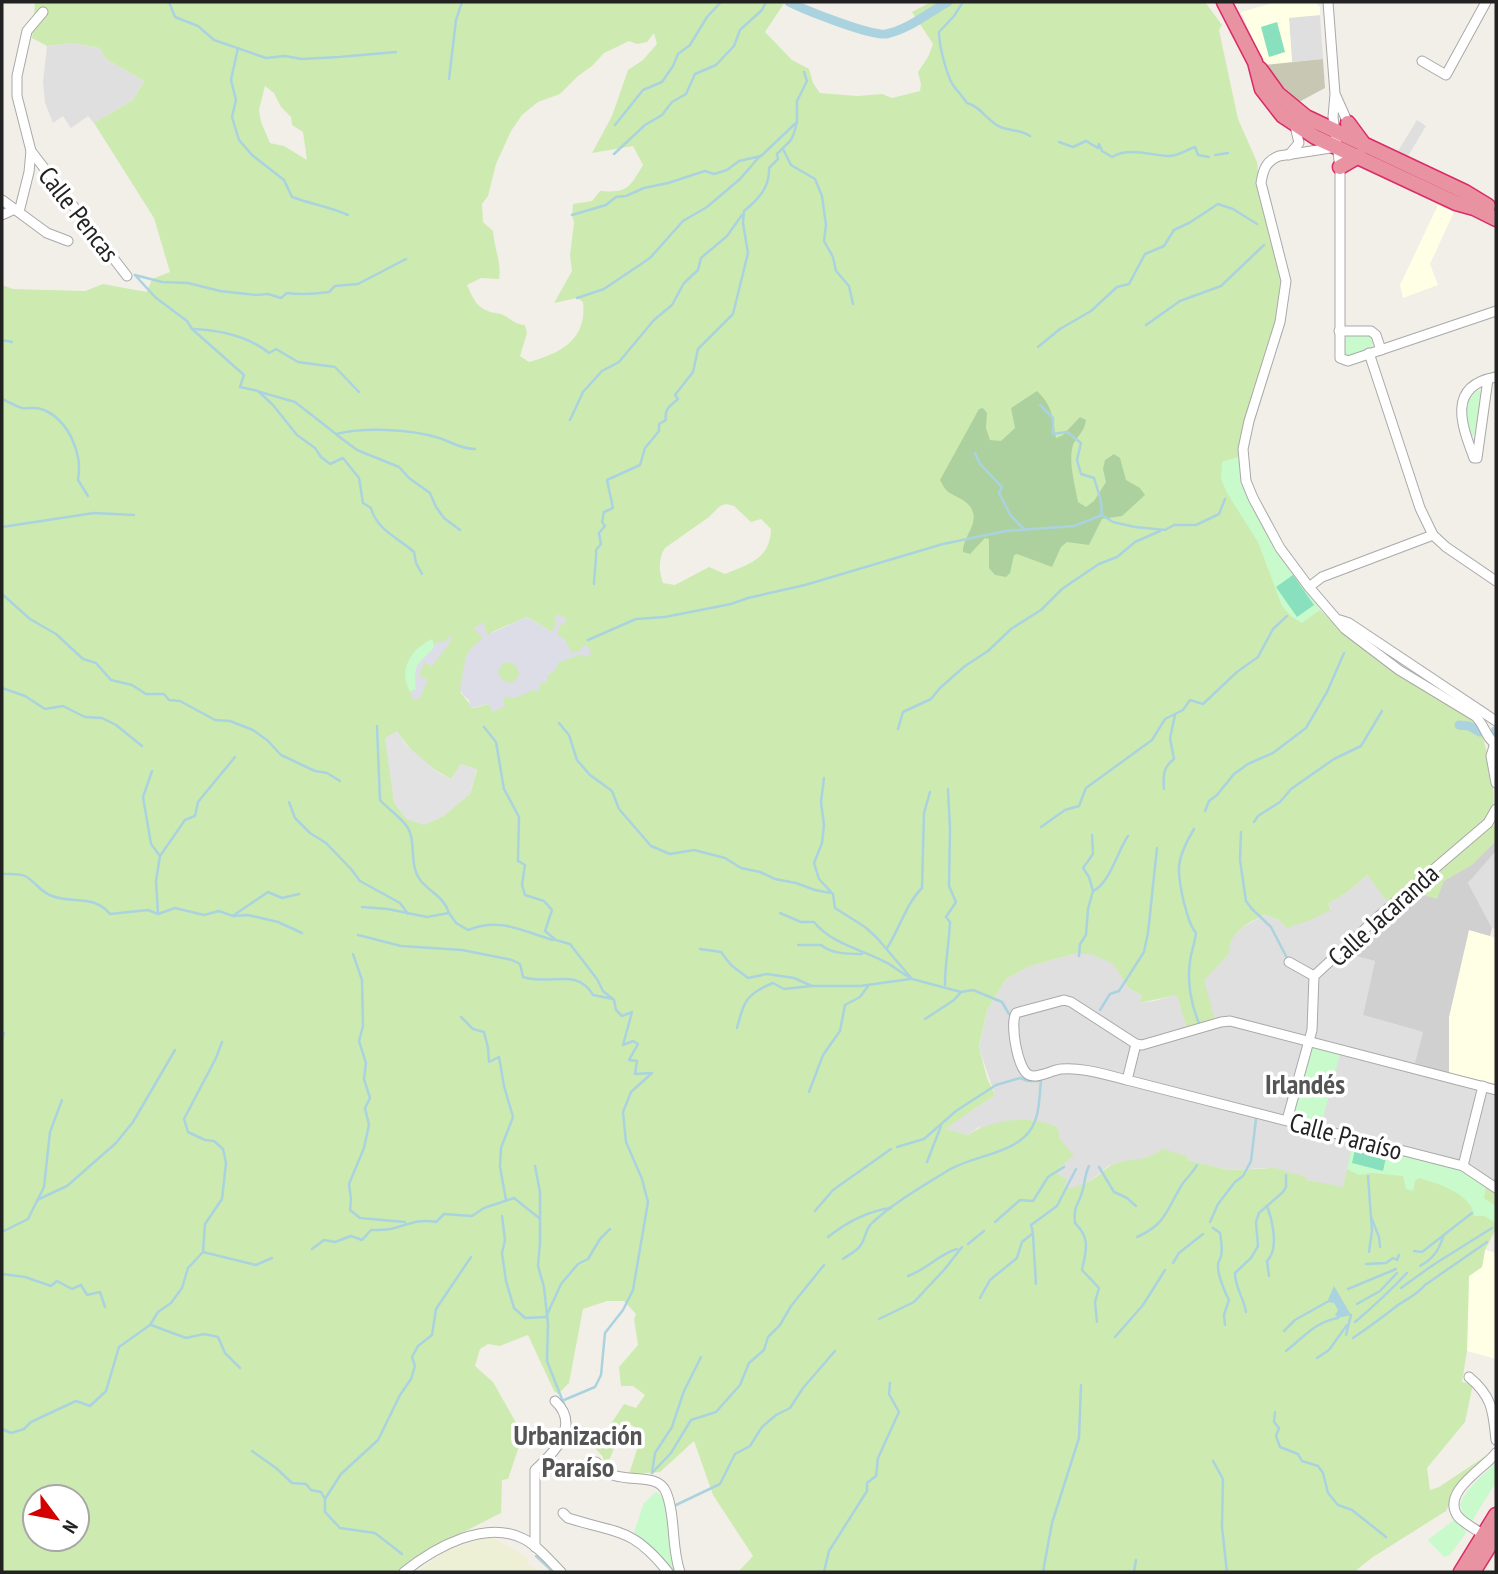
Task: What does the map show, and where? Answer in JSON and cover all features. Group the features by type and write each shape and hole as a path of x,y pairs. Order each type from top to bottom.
{"highway":[{"path":"1224,2 1255,62 1293,108 1314,122 1341,134 1362,151 1460,198 1496,210"},
{"path":"1255,62 1262,89 1271,103 1296,126 1341,134 1362,151"},
{"path":"1340,167 1362,151"},
{"path":"1460,198 1480,195 1496,202"},
{"path":"1460,198 1496,219"},
{"path":"1460,198 1471,215 1496,227"},
{"path":"1473,1572 1496,1515"},
{"path":"1461,1572 1490,1535"}],"street":[{"path":"1328,2 1341,134 1339,356 1348,361 1496,311"},
{"path":"1422,61 1446,75 1486,2"},
{"path":"17,211 31,151 17,96 17,76 27,31 44,12"},
{"path":"1335,94 1333,104 1341,134"},
{"path":"1289,155 1299,143 1296,126"},
{"path":"1341,134 1289,155 1271,159 1262,174 1261,183 1286,281 1280,322 1242,449 1246,481 1280,548 1308,587 1345,629 1399,670 1475,716 1494,742"},
{"name":"Calle Pencas","path":"31,151 127,276"},
{"path":"2,200 47,233 68,242"},
{"path":"2,215 17,211"},
{"path":"1339,331 1373,332 1381,350"},
{"path":"1369,354 1420,508 1433,535 1453,552 1496,580"},
{"path":"1492,378 1477,458 1474,458 1460,412 1470,391 1492,378"},
{"path":"1308,587 1322,577 1433,535"},
{"path":"1339,620 1349,623 1496,723 1491,730 1496,783"},
{"name":"Calle Jacaranda","path":"1287,1120 1312,1030 1314,976 1490,821 1496,809"},
{"path":"1289,962 1314,976"},
{"name":"Calle Paraíso","path":"1136,1044 1064,1000 1016,1013 1012,1020 1021,1068 1027,1074 1034,1076 1059,1069 1078,1069 1127,1080 1463,1166 1496,1188"},
{"path":"1127,1080 1136,1044 1142,1045 1230,1021 1496,1090"},
{"path":"1463,1166 1483,1086"},
{"path":"1469,1377 1483,1391 1493,1410 1496,1440"},
{"path":"535,1547 535,1470 558,1447 567,1427 566,1417 555,1401"},
{"path":"1490,1535 1460,1518 1455,1513 1454,1505 1458,1491 1470,1476 1496,1453"},
{"path":"596,1462 602,1471 627,1479 654,1480 661,1484 667,1493 674,1550 680,1572"},
{"path":"563,1513 568,1518 620,1531 634,1538 668,1572"},
{"path":"404,1572 424,1557 487,1532 505,1532 525,1540 561,1572"}],"shaded area":[{"path":"1276,2 1315,2 1320,7 1320,15 1289,18 1292,62 1264,65 1241,12"},
{"path":"1320,15 1323,59 1292,62 1289,17"},
{"path":"73,43 99,48 106,59 144,81 133,100 94,123 88,116 71,128 63,116 53,123 45,103 43,82 47,46"},
{"path":"1323,59 1325,88 1297,103 1264,65"},
{"path":"1417,120 1426,126 1408,156 1398,151"},
{"path":"1438,205 1454,212 1430,264 1438,285 1403,298 1400,285"},
{"path":"557,614 567,619 564,625 561,624 557,634 565,640 572,653 588,645 591,655 584,657 583,654 559,662 554,672 547,675 547,681 540,684 540,691 533,690 515,698 504,697 504,703 507,703 500,709 493,712 489,704 470,708 469,700 460,688 466,657 471,648 483,638 474,628 483,622 487,635 527,617 552,632 557,622 554,621","holes":["510,662 518,668 519,675 515,681 509,683 500,678 498,671 503,663"]},
{"path":"449,636 452,637 448,645 432,666 424,663 419,676 428,679 420,698 414,700 410,692 416,689 417,665 433,649 435,643 446,641"},
{"path":"397,731 406,745 439,773 451,779 461,764 477,769 470,794 444,816 424,825 406,819 394,803 385,738"},
{"path":"1475,840 1496,842 1496,851 1468,883 1492,928 1490,936 1469,930 1449,1017 1449,1073 1415,1063 1423,1032 1363,1015 1375,961 1348,954"},
{"path":"1496,851 1496,929 1492,928 1468,883"},
{"path":"1367,875 1388,901 1404,888 1411,897 1349,954 1375,961 1363,1015 1423,1032 1416,1063 1496,1084 1496,1193 1486,1186 1347,1170 1343,1188 1264,1168 1228,1170 1186,1160 1187,1156 1119,1162 1108,1166 1080,1186 1063,1190 979,1127 968,1135 944,1129 995,1095 979,1048 987,1010 1006,979 1030,966 1074,954 1091,954 1113,963 1129,988 1142,996 1139,1003 1197,989 1229,954 1232,937 1243,927 1265,915 1280,920 1331,909 1328,904"},
{"path":"1469,930 1496,938 1496,1084 1449,1073 1449,1017"},
{"path":"1485,1250 1496,1253 1496,1359 1467,1351 1469,1276 1482,1267"},
{"path":"484,1538 493,1538 508,1546 528,1558 528,1564 541,1572 417,1572 445,1551"}],"green space":[{"path":"35,2 785,2 765,32 792,60 809,69 813,83 820,93 858,96 882,94 892,98 920,91 918,72 933,44 912,12 931,2 1205,2 1222,25 1219,30 1238,119 1257,162 1262,208 1282,275 1280,303 1270,344 1253,391 1238,457 1248,498 1273,544 1320,610 1345,634 1477,721 1492,779 1492,810 1486,820 1461,844 1388,902 1367,875 1328,904 1331,910 1308,921 1286,928 1280,920 1265,915 1245,925 1232,940 1229,954 1204,980 1215,1020 1187,1029 1177,995 1139,1003 1142,996 1129,988 1113,964 1091,954 1074,954 1030,966 1006,979 987,1010 979,1047 987,1078 995,1095 945,1129 968,1135 988,1125 1012,1120 1036,1121 1057,1127 1060,1139 1074,1155 1055,1172 1067,1180 1064,1189 1088,1182 1113,1164 1147,1157 1162,1149 1187,1156 1187,1160 1228,1170 1275,1168 1306,1177 1306,1180 1343,1187 1353,1142 1474,1177 1496,1193 1496,1229 1485,1250 1482,1267 1469,1276 1467,1351 1462,1382 1473,1384 1465,1422 1427,1468 1430,1490 1439,1487 1493,1451 1452,1499 1446,1511 1354,1572 738,1572 753,1556 713,1495 694,1441 660,1472 629,1474 643,1431 625,1422 606,1468 603,1457 595,1448 624,1404 636,1408 645,1395 633,1386 621,1386 619,1367 638,1345 634,1319 636,1314 624,1301 607,1301 583,1309 569,1383 558,1394 554,1391 528,1335 500,1346 488,1344 480,1349 475,1366 493,1382 523,1435 508,1479 502,1480 501,1513 426,1551 399,1572 2,1572 2,285 13,289 85,291 103,284 147,292 152,279 170,272 154,218 94,123 133,100 144,81 106,59 99,48 73,43 47,46 32,38","holes":["654,33 657,44 643,60 628,70 612,116 592,153 633,146 643,165 634,179 622,190 600,191 592,201 573,204 574,223 570,255 572,271 554,303 577,298 583,302 581,326 570,343 552,354 529,362 520,356 527,333 525,325 480,307 467,285 481,278 499,279 493,231 483,222 482,204 488,196 496,164 511,131 522,115 538,102 560,94 604,53 629,41 637,44 647,42","265,86 274,93 281,107 291,117 292,125 303,132 307,160 284,146 270,143 259,110","720,506 734,506 751,522 761,519 771,529 770,539 762,554 725,574 709,567 675,585 663,583 660,565 665,548","527,617 565,640 573,657 559,661 491,648 488,697 500,704 493,711 489,704 473,708 461,693 464,673 492,632","397,731 421,759 451,779 461,764 477,770 470,794 436,820 394,803"]},
{"path":"1277,22 1285,52 1269,57 1261,27"},
{"path":"1367,333 1374,340 1372,347 1349,356 1344,355 1343,336"},
{"path":"1479,390 1482,393 1474,436 1469,434 1466,410 1469,399"},
{"path":"1037,391 1049,408 1056,438 1063,435 1080,417 1086,420 1073,445 1071,458 1078,502 1086,507 1094,501 1106,482 1103,469 1105,460 1114,454 1120,458 1126,480 1140,488 1145,495 1122,516 1102,519 1089,545 1067,542 1061,547 1052,567 1017,554 1014,555 1010,573 1006,577 995,575 989,568 989,539 985,538 970,554 963,552 974,515 970,506 946,490 940,480 979,409 983,408 987,413 986,428 990,440 1001,441 1015,428 1011,408"},
{"path":"1238,457 1242,479 1258,519 1320,610 1302,623 1282,606 1258,542 1221,479 1222,462"},
{"path":"1293,575 1314,605 1297,617 1276,587"},
{"path":"432,639 435,647 418,664 416,689 410,692 405,675 406,668 418,648"},
{"path":"1491,824 1496,827 1496,841 1472,865 1444,881 1437,899 1415,893"},
{"path":"1312,1048 1340,1054 1321,1125 1296,1118 1292,1114"},
{"path":"1353,1142 1461,1170 1486,1186 1484,1198 1496,1206 1496,1223 1484,1216 1474,1216 1467,1201 1435,1183 1419,1178 1415,1181 1413,1191 1406,1189 1403,1176 1371,1173 1359,1175 1347,1169"},
{"path":"1356,1145 1387,1153 1383,1171 1352,1163"},
{"path":"1496,1463 1496,1482 1472,1521 1465,1518 1460,1504 1463,1498"},
{"path":"656,1492 662,1496 666,1505 676,1572 634,1532 644,1503"},
{"path":"1455,1519 1461,1523 1466,1533 1450,1555 1444,1557 1428,1540"}],"water":[{"path":"1334,1286 1351,1315 1338,1318 1335,1315 1338,1310 1334,1303 1327,1302"}],"waterway":[{"path":"169,2 175,17 198,26 214,40 266,58 285,56 302,59 396,52"},
{"path":"449,79 456,20 462,2"},
{"path":"615,125 643,90 662,82 678,54 690,45 707,17 721,2"},
{"path":"614,154 645,125 662,115 672,102 686,94 695,74 716,65 734,46 740,30 762,10 766,2"},
{"path":"789,2 852,27 878,34 894,32 910,25 948,2"},
{"path":"963,2 939,32 944,62 950,78 967,103 977,108 993,123 1030,136"},
{"path":"238,48 231,80 236,100 232,117 239,140 252,155 284,180 292,197 348,215"},
{"path":"594,584 596,550 601,544 599,533 605,526 602,522 604,512 613,508 607,480 640,465 645,448 659,431 659,424 666,420 668,408 678,399 675,395 693,372 698,349 733,314 748,253 743,223 744,211 762,192 769,168 778,159 777,154 791,140 797,122 797,101 807,81 804,72"},
{"path":"572,215 606,205 616,197 626,196 644,188 705,171 714,174 727,170 739,161 761,156 797,122"},
{"path":"1059,142 1073,147 1086,141 1098,148 1099,144 1102,151 1112,157 1125,152 1171,156 1195,147 1198,155 1209,157"},
{"path":"783,149 791,165 815,179 822,196 826,225 824,241 833,257 836,271 849,286 853,304"},
{"path":"1215,155 1228,153"},
{"path":"577,298 604,289 650,258 683,221 707,207 740,179 760,156"},
{"path":"1038,347 1060,329 1091,311 1117,287 1129,284 1145,254 1164,246 1174,230 1218,204 1233,209 1257,224"},
{"path":"570,420 583,392 602,371 619,362 654,320 672,305 684,283 698,270 701,258 727,236 742,215"},
{"path":"1146,325 1180,301 1221,286 1264,245"},
{"path":"135,275 162,282 188,283 220,291 268,294 281,298 287,293 324,293 335,286 358,284 406,259"},
{"path":"135,275 155,297 187,321 192,329 244,375 240,387 258,391 297,435 315,448 330,464 343,458 359,478 363,503 371,508 383,527 414,552 422,574"},
{"path":"192,329 233,335 252,342 269,353 276,349 298,362 335,367 359,392"},
{"path":"2,340 12,342"},
{"path":"260,392 295,402 336,434 360,430 401,431 428,435 460,447 475,449"},
{"path":"2,399 22,408 41,409 61,422 76,449 78,480 88,496"},
{"path":"1040,405 1053,418 1053,434 1067,432 1081,443 1077,460 1081,474 1094,478 1102,515"},
{"path":"337,435 357,450 399,467 430,493 444,518 460,530"},
{"path":"975,453 980,464 1002,487 999,493 1011,516 1025,530"},
{"path":"588,640 636,619 665,617 731,604 943,544 1006,531 1074,526 1102,515 1113,522 1135,527 1165,530 1174,525 1196,525 1219,514 1225,499"},
{"path":"2,527 94,513 134,515"},
{"path":"898,729 903,712 931,699 965,666 988,651 1011,629 1041,610 1062,589 1099,564 1117,557 1135,542 1160,531"},
{"path":"2,594 30,619 56,634 83,659 96,663 111,680 132,685 146,694 164,694 169,700 180,701 215,720 230,721 253,730 281,755 340,781"},
{"path":"1041,827 1065,810 1079,806 1086,788 1152,740 1165,719 1183,710 1190,700 1203,704 1237,672 1258,657 1273,629 1287,616"},
{"path":"1205,811 1209,801 1234,774 1248,764 1273,753 1306,728 1327,692 1344,653"},
{"path":"2,688 25,696 45,709 63,706 85,717 102,718 116,725 142,746"},
{"path":"1254,822 1258,816 1280,802 1291,789 1334,759 1361,746 1382,711"},
{"path":"1164,789 1165,772 1174,759 1170,738 1175,715"},
{"path":"559,723 569,735 577,760 590,775 612,791 619,809 651,846 670,854 694,850 725,858 741,868 831,893"},
{"path":"1459,725 1469,726 1480,732"},
{"path":"377,726 380,800 408,828 417,875 444,903 449,913"},
{"path":"484,727 496,742 504,789 519,817 518,861 525,865 522,885 525,895 544,901 552,910 545,931 556,940 570,944 603,991 614,1000 616,1010 622,1016 632,1012 623,1045 633,1041 638,1044 629,1060 637,1061 635,1074 652,1073 631,1092 623,1112 626,1142 642,1179 648,1202 633,1290 623,1310 605,1333 601,1375 595,1387 564,1400"},
{"path":"158,914 156,881 160,856 185,820 195,816 198,802 235,757"},
{"path":"152,771 143,797 151,844 160,856"},
{"path":"824,778 821,802 824,825 822,843 814,863 819,879 833,894 835,908 877,938 912,979 961,992 973,990 1002,1002 1009,1014"},
{"path":"945,985 950,922 946,917 956,902 949,886 948,789"},
{"path":"887,948 922,888 924,813 930,792"},
{"path":"289,802 295,818 310,833 326,843 360,881 400,903 408,914"},
{"path":"1194,829 1184,848 1179,873 1184,903 1196,933 1189,985 1199,1023"},
{"path":"1241,832 1240,860 1246,901 1271,927 1288,960"},
{"path":"1092,835 1093,854 1083,868 1093,891"},
{"path":"1079,956 1080,944 1086,935 1088,909 1093,891 1109,874 1128,836"},
{"path":"1100,1010 1110,994 1119,991 1144,952 1157,848"},
{"path":"2,874 23,875 48,894 97,904 110,914 148,910 158,914 175,908 204,915 219,911 233,916 248,915 278,922 302,933"},
{"path":"234,915 268,892 282,898 299,894"},
{"path":"362,907 427,917 449,913 456,923 468,930 480,926 501,925 553,940"},
{"path":"780,913 801,922 814,922 836,940 885,962 909,977"},
{"path":"358,935 401,946 462,950 512,960 520,964 523,977 571,979 587,987 593,995 613,999"},
{"path":"798,945 821,945 835,952 862,954"},
{"path":"700,949 721,952 731,965 748,978 767,974 794,978 812,986 860,986 910,979"},
{"path":"353,954 362,980 363,1026 359,1041 366,1063 364,1079 370,1098 365,1108 369,1125 364,1148 349,1184 350,1210 360,1218 405,1222"},
{"path":"737,1028 744,1005 757,991 773,983 784,989 811,986"},
{"path":"809,1092 823,1055 840,1031 845,1005 860,997 868,986"},
{"path":"925,1019 954,1000 961,992"},
{"path":"461,1017 473,1029 484,1032 489,1062 499,1057 513,1117 501,1148 500,1167 506,1200"},
{"path":"2,1040 4,1033"},
{"path":"2,1429 11,1433 24,1429 31,1422 76,1401 90,1406 106,1391 119,1347 150,1325 158,1312 171,1303 182,1288 188,1268 203,1252 205,1224 222,1199 226,1163 223,1149 214,1141 188,1132 184,1119 222,1042"},
{"path":"37,1200 67,1186 116,1143 133,1122 175,1050"},
{"path":"843,1259 859,1248 872,1223 908,1195 957,1166 1002,1150 1022,1139 1035,1121 1041,1081 1020,1078 996,1085 956,1111 924,1139 897,1147"},
{"path":"2,1232 28,1219 44,1187 50,1132 62,1100"},
{"path":"1210,1222 1218,1204 1243,1176 1251,1161 1256,1119"},
{"path":"927,1162 941,1126"},
{"path":"815,1211 833,1190 891,1149"},
{"path":"1137,1237 1161,1221 1197,1165"},
{"path":"535,1166 540,1192 538,1266 544,1287 548,1324 547,1361 567,1412"},
{"path":"1089,1166 1076,1208 1075,1223 1085,1240 1082,1270 1099,1288 1095,1302 1097,1322"},
{"path":"995,1222 1020,1200 1033,1201 1048,1177 1064,1167"},
{"path":"1099,1167 1114,1192 1136,1206"},
{"path":"980,1298 990,1280 1017,1258 1022,1242 1033,1233 1031,1225 1057,1206 1076,1169"},
{"path":"1246,1312 1235,1273 1251,1258 1258,1246 1256,1222 1259,1213 1283,1192 1286,1175"},
{"path":"1368,1176 1372,1231 1369,1252"},
{"path":"312,1249 324,1240 335,1242 351,1236 362,1240 371,1230 390,1229 417,1222 436,1222 444,1214 472,1216 484,1208 514,1198 539,1218"},
{"path":"1267,1206 1274,1235 1273,1250 1267,1261 1269,1276"},
{"path":"828,1237 858,1218 891,1208"},
{"path":"1414,1251 1422,1252 1472,1213"},
{"path":"502,1216 505,1240 502,1253 506,1281 514,1308 525,1318 546,1317 561,1284 578,1264 588,1259 600,1239 610,1229"},
{"path":"1371,1217 1380,1247"},
{"path":"1213,1228 1220,1233 1222,1250 1218,1270 1229,1300 1224,1315 1225,1325"},
{"path":"1401,1288 1492,1228"},
{"path":"968,1244 984,1231"},
{"path":"1173,1263 1179,1253 1203,1234"},
{"path":"1033,1235 1036,1284"},
{"path":"1420,1266 1435,1254 1443,1237"},
{"path":"1353,1338 1487,1242"},
{"path":"879,1319 914,1302 962,1247"},
{"path":"908,1276 957,1249"},
{"path":"203,1252 256,1265 272,1258"},
{"path":"1366,1264 1386,1263 1393,1258 1397,1260 1399,1255"},
{"path":"325,1499 341,1474 378,1440 411,1379 415,1366 412,1357 418,1346 432,1335 436,1309 471,1257"},
{"path":"652,1473 671,1453 691,1420 716,1412 740,1385 749,1363 764,1350 768,1337 780,1325 791,1306 824,1265"},
{"path":"1348,1289 1396,1269"},
{"path":"1115,1337 1143,1305 1165,1270"},
{"path":"1357,1304 1380,1291 1397,1273"},
{"path":"1355,1322 1407,1273"},
{"path":"2,1274 25,1277 51,1286 57,1281 72,1289 81,1285 87,1295 100,1292 105,1307"},
{"path":"1284,1331 1295,1320 1327,1302"},
{"path":"1346,1335 1351,1315"},
{"path":"1286,1351 1316,1327 1338,1318"},
{"path":"151,1325 186,1338 204,1334 218,1337 225,1353 240,1368"},
{"path":"1317,1358 1329,1350 1347,1325"},
{"path":"676,1505 720,1484 735,1454 750,1446 762,1427 776,1415 790,1408 803,1388 835,1351"},
{"path":"652,1473 655,1453 672,1427 684,1391 701,1357"},
{"path":"824,1572 829,1551 867,1491 867,1483 876,1476 878,1458 899,1412 889,1394 890,1383"},
{"path":"1043,1572 1052,1523 1079,1438 1081,1385"},
{"path":"1275,1412 1274,1422 1279,1428 1276,1436 1280,1447 1298,1454 1302,1461 1318,1466 1323,1473 1328,1493 1338,1505 1352,1510 1386,1537"},
{"path":"252,1451 292,1483 306,1484 311,1490 321,1492 325,1499 325,1512 340,1528 375,1533 402,1554"},
{"path":"1213,1461 1223,1479 1222,1527 1227,1572"},
{"path":"536,1556 551,1572"},
{"path":"1134,1572 1136,1560"}],"district":[{"name":"Irlandés","path":"1305,1083"},
{"name":"Urbanización Paraíso","path":"578,1450"}]}
